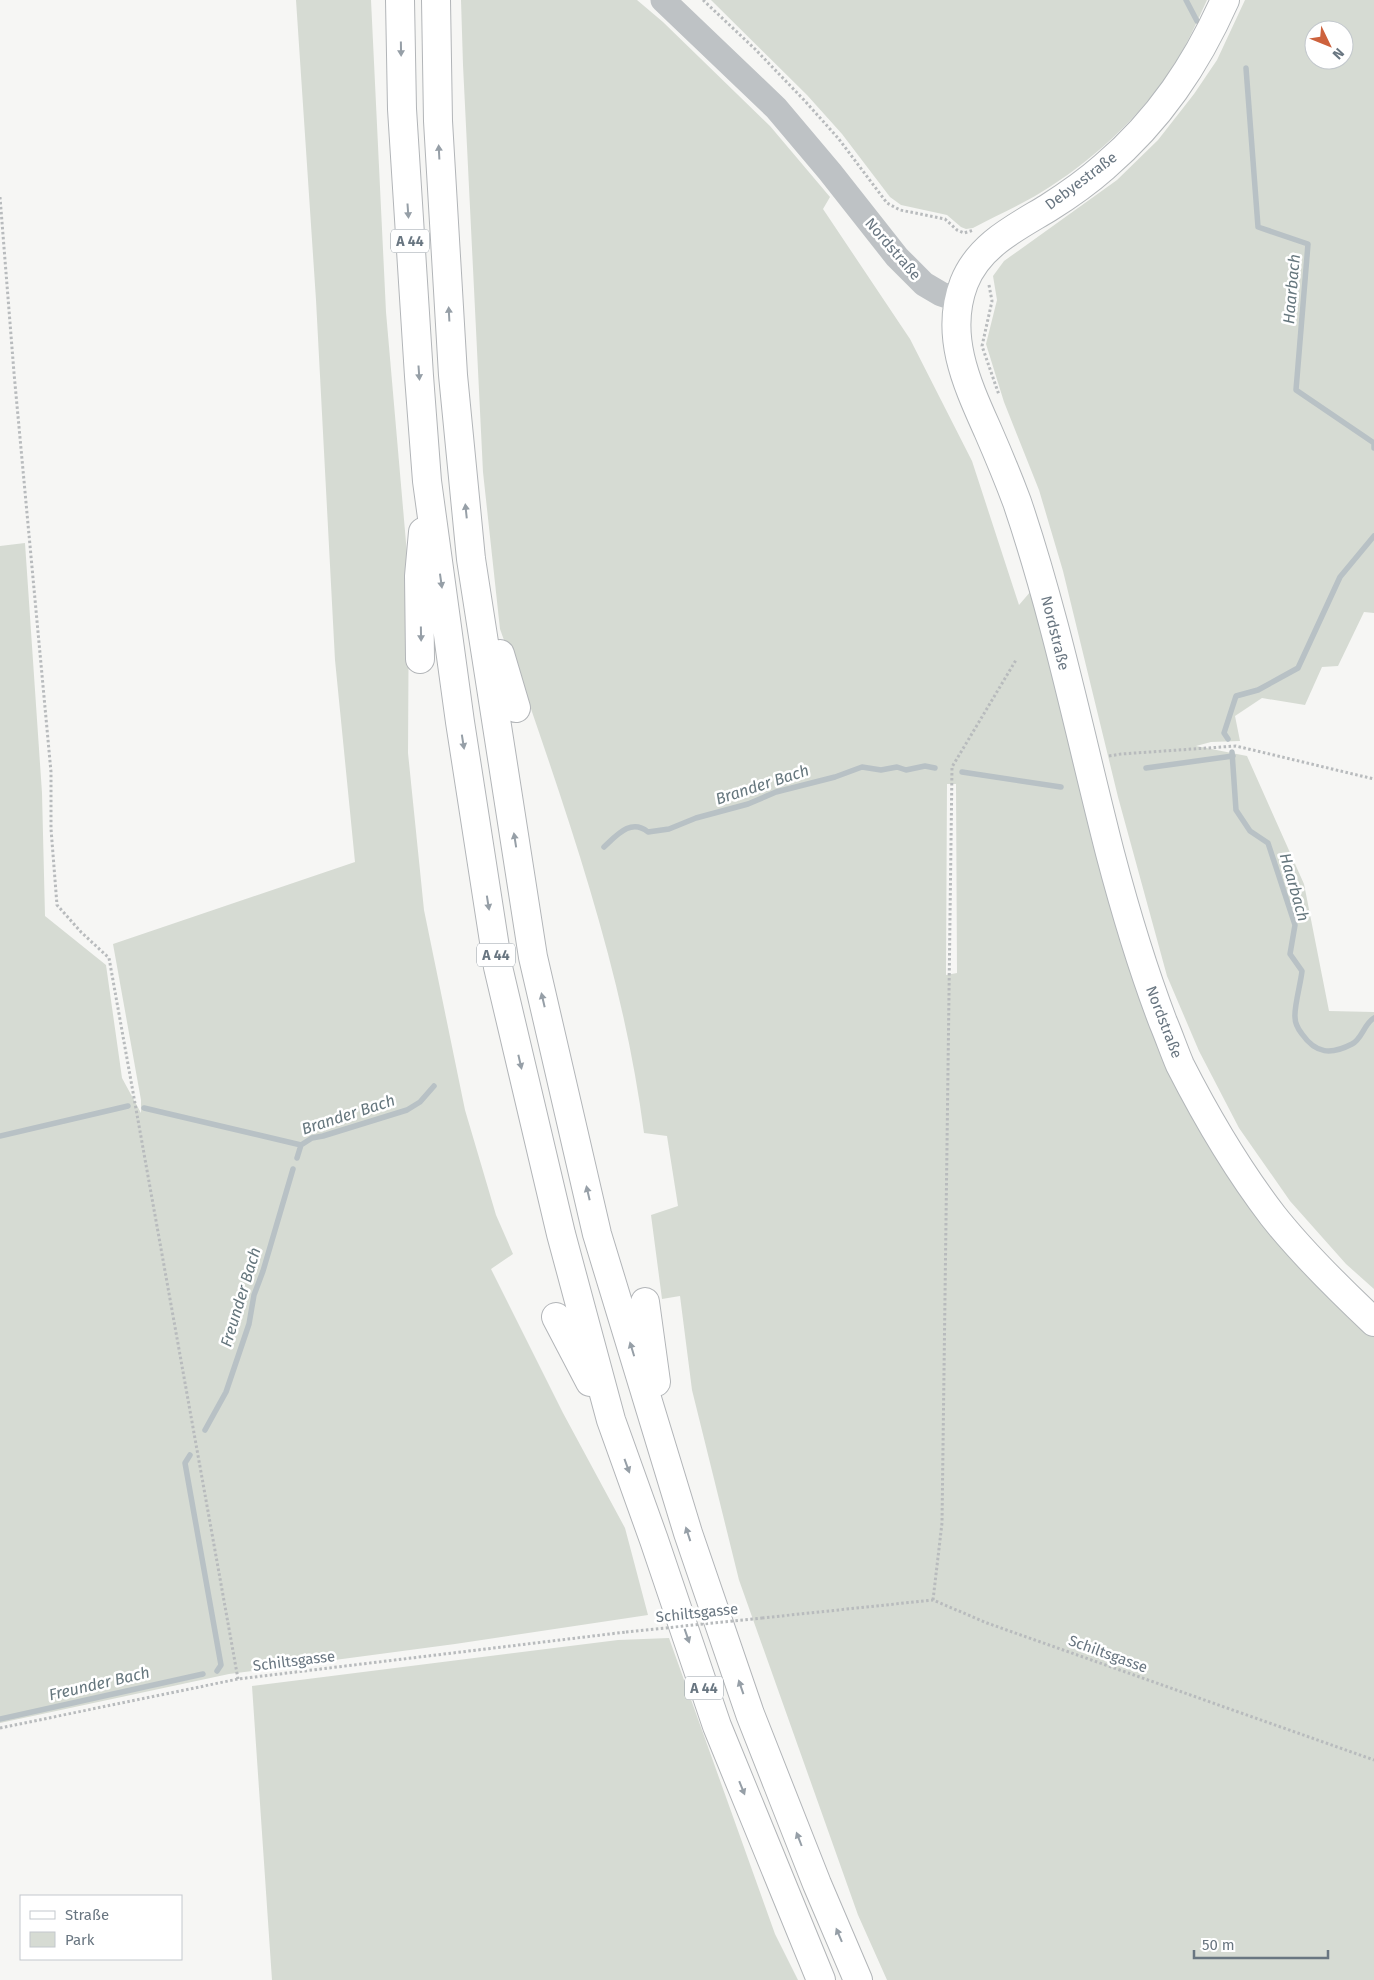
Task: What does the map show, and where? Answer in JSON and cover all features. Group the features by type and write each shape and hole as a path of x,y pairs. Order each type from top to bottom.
{"main road":[{"name":"A 44","path":"400,0 402,109 419,376 428,481 460,722 498,967 561,1234 611,1420 717,1726 821,1980"},
{"name":"A 44","path":"436,0 438,121 452,375 471,559 533,957 597,1234 666,1463 750,1714 817,1884 858,1980"},
{"name":"Debyestraße","path":"959,300 964,281 973,266 997,238 1050,207 1103,169 1145,127 1182,82 1208,40 1225,0"},
{"name":"Nordstraße","path":"959,300 956,321 957,348 965,378 1015,498 1042,579 1122,898 1148,984 1178,1061 1222,1144 1274,1216 1331,1282 1374,1322"},
{"path":"420,660 420,576 428,481"},
{"path":"471,559 493,612 499,651 516,708"},
{"path":"645,1302 666,1463"},
{"path":"556,1317 611,1420"}],"street":[{"name":"Nordstraße","path":"663,0 776,108 830,172 897,257 924,284 941,294 959,300"}],"path":[{"path":"703,0 755,49 804,100 838,138 887,202 900,210 945,219 957,230 964,233 982,226"},
{"path":"0,197 14,373 51,772 51,830 57,905 108,958 238,1679"},
{"path":"988,278 992,301 982,346 1001,403"},
{"path":"933,1600 942,1523 952,767 1016,660"},
{"path":"1121,754 1236,746 1374,779"},
{"name":"Schiltsgasse","path":"0,1728 238,1679 626,1632 933,1600 987,1623 1374,1760"}],"green space":[{"path":"296,0 371,0 386,312 409,577 408,753 424,910 465,1110 496,1215 513,1254 491,1269 563,1413 625,1528 648,1615 455,1644 229,1674 0,1723 0,546 25,543 42,793 45,916 106,965 122,1078 141,1113 141,1100 113,944 355,862 335,660 316,300"},
{"path":"461,0 637,0 663,22 770,126 830,197 823,209 910,339 972,461 1019,605 1031,591 1138,987 1324,1288 1374,1337 1374,1980 887,1980 858,1915 739,1580 692,1390 680,1296 662,1299 651,1215 678,1206 667,1136 644,1133 636,1078 625,1024 598,917 530,706 524,696 500,629 483,472","holes":["947,784 956,784 957,973 946,975"]},
{"path":"711,0 1207,0 1170,71 1143,106 1112,139 1077,168 1040,193 973,228 966,229 947,215 901,205 890,197 842,134 807,95"},
{"path":"1245,0 1374,0 1374,613 1364,612 1338,666 1322,667 1305,705 1262,698 1235,716 1240,741 1211,742 1196,746 1247,756 1304,884 1329,1011 1374,1012 1374,1289 1346,1264 1290,1201 1239,1128 1199,1051 1167,976 1118,797 1063,571 1039,490 1004,402 986,344 997,300 993,276 1004,261 1117,180 1158,140 1194,94 1217,60"},
{"path":"669,1638 775,1934 798,1980 272,1980 252,1686 618,1640"}],"waterway":[{"name":"Haarbach","path":"1186,0 1197,21"},
{"name":"Haarbach","path":"1246,68 1258,227 1308,244 1296,390 1374,443 1374,448"},
{"name":"Haarbach","path":"1228,739 1224,733 1236,696 1258,690 1298,668 1340,577 1374,536"},
{"name":"Haarbach","path":"1232,752 1236,810 1250,831 1268,843 1295,925 1290,954 1302,971 1295,1013 1298,1028 1313,1046 1324,1051 1331,1051 1344,1048 1355,1042 1374,1018"},
{"name":"Brander Bach","path":"1146,768 1233,756"},
{"name":"Brander Bach","path":"604,847 619,833 630,827 642,828 648,832 669,829 696,818 748,804 776,792 835,777 862,767 881,770 897,767 906,770 925,766 935,768"},
{"name":"Brander Bach","path":"962,772 1061,787"},
{"name":"Brander Bach","path":"144,1108 301,1145 312,1138 407,1110 420,1102 434,1086"},
{"name":"Brander Bach","path":"0,1136 128,1106"},
{"name":"Freunder Bach","path":"297,1158 301,1145"},
{"name":"Freunder Bach","path":"205,1430 226,1392 249,1324 254,1295 263,1271 293,1169"},
{"name":"Freunder Bach","path":"190,1455 185,1463 221,1665 217,1671"},
{"name":"Freunder Bach","path":"0,1719 203,1674"}]}
